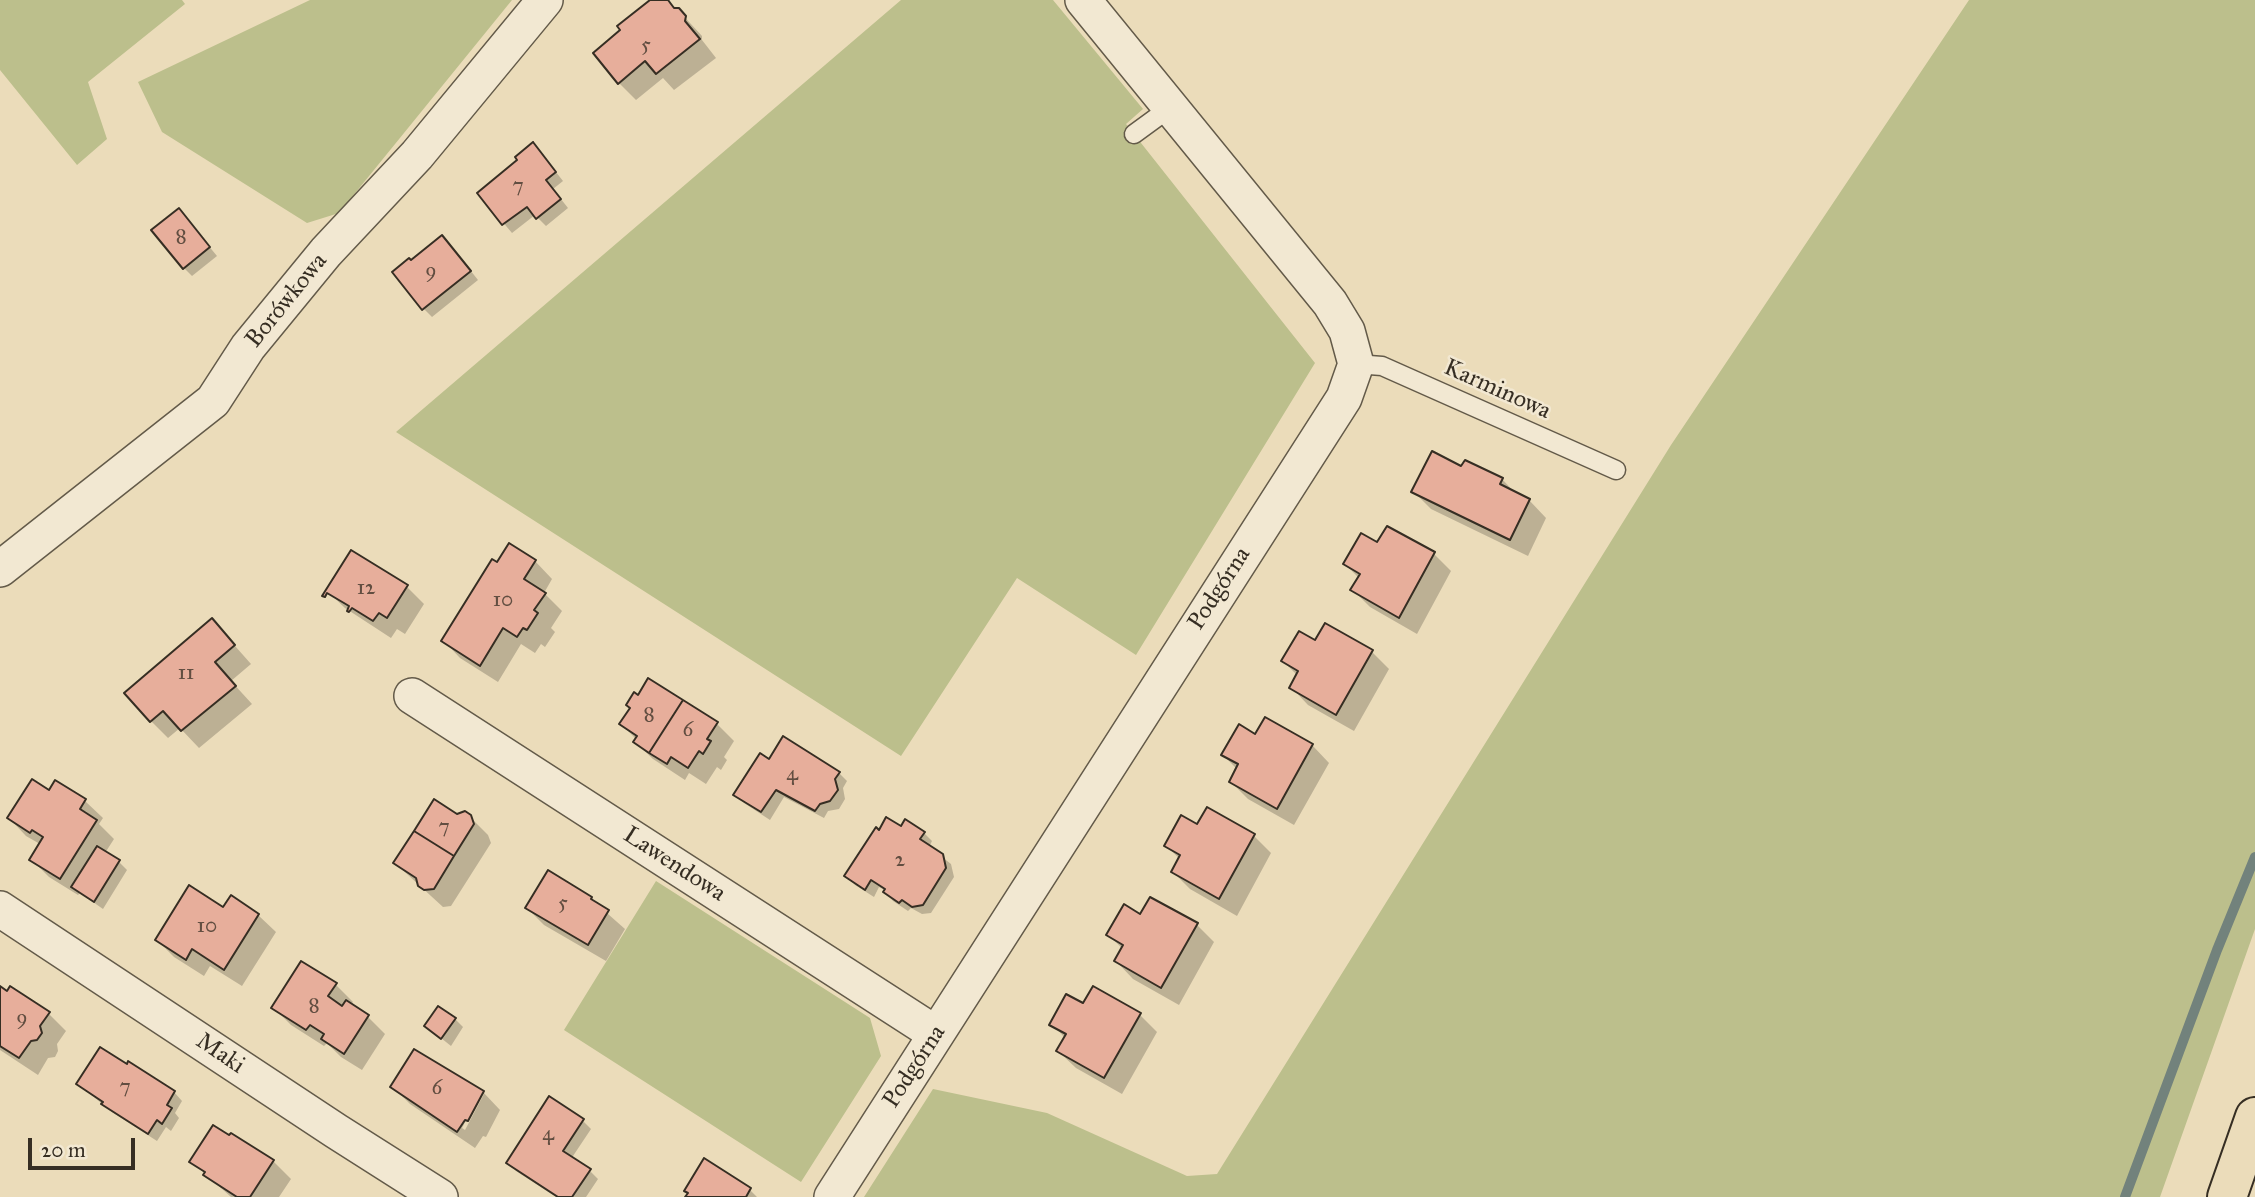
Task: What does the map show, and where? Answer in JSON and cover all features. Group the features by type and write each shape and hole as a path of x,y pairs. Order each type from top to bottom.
{"highway":[{"path":"2227,1197 2255,1117"}],"street":[{"name":"Borówkowa","path":"0,569 213,401 248,347 326,252 417,155 545,0"},
{"path":"1083,0 1330,303 1347,331 1356,365"},
{"name":"Podgórna","path":"832,1197 1344,398 1356,365"},
{"name":"Lawendowa","path":"412,696 936,1034"},
{"name":"Maki","path":"0,909 440,1197"}],"lane":[{"path":"1134,134 1171,107"},
{"name":"Karminowa","path":"1356,365 1381,366 1616,470"}],"green space":[{"path":"0,0 182,0 185,4 88,82 107,139 77,165 0,70"},
{"path":"310,0 512,0 339,213 307,223 162,132 138,82"},
{"path":"901,0 1053,0 1143,109 1126,124 1315,363 1136,655 1017,578 901,756 396,432"},
{"path":"1969,0 2255,0 2255,929 2160,1197 864,1197 933,1089 1047,1113 1187,1176 1217,1174 1671,445"},
{"path":"656,881 870,1018 881,1056 801,1182 564,1030"}],"building":[{"path":"650,0 668,0 674,8 679,8 686,16 685,21 700,39 656,74 645,61 618,84 593,53 620,30 617,26"},
{"path":"533,142 556,172 546,180 561,199 536,219 527,207 502,225 477,193 517,160 515,157"},
{"path":"179,208 210,247 183,269 151,230"},
{"path":"442,235 471,271 422,310 392,272"},
{"path":"1432,451 1461,466 1465,460 1503,478 1500,484 1530,499 1510,540 1411,492"},
{"path":"1387,526 1435,552 1399,618 1350,590 1360,574 1343,564 1361,533 1377,542"},
{"path":"509,543 536,560 524,579 546,593 534,610 538,613 527,630 523,628 517,637 503,628 480,666 441,641 492,559 497,562"},
{"path":"351,550 408,585 387,618 379,613 373,621 352,608 347,611 349,606 327,593 325,597 322,596"},
{"path":"212,618 235,645 215,662 236,686 181,731 163,711 150,722 124,693"},
{"path":"1325,623 1373,650 1336,715 1289,688 1298,671 1281,661 1299,631 1315,640"},
{"path":"648,678 683,700 649,753 633,742 637,736 619,724 630,708 626,705 634,692 638,695"},
{"path":"683,700 718,722 707,739 711,741 703,754 699,751 688,768 671,757 667,764 649,753"},
{"path":"1265,717 1313,744 1277,809 1229,782 1238,764 1221,755 1239,724 1255,734"},
{"path":"783,736 840,772 835,779 838,790 830,801 820,804 815,811 776,790 761,812 733,795 760,753 769,759"},
{"path":"32,779 49,790 55,780 86,799 80,809 97,820 60,879 29,860 43,837 32,830 30,833 7,818"},
{"path":"434,799 457,814 465,811 471,815 474,824 454,856 414,831"},
{"path":"1207,807 1255,834 1219,899 1171,872 1180,855 1164,846 1181,815 1197,824"},
{"path":"886,817 901,826 905,819 925,832 920,839 943,854 946,868 923,905 912,907 902,900 899,903 871,880 865,890 844,876 876,827 879,830"},
{"path":"414,831 454,856 434,889 424,890 418,886 416,878 393,863"},
{"path":"97,846 120,860 94,902 71,887"},
{"path":"548,870 609,910 588,945 525,908"},
{"path":"189,885 223,907 231,895 259,914 224,970 192,949 186,960 155,940"},
{"path":"1150,897 1198,923 1161,988 1114,961 1123,945 1106,935 1124,904 1140,914"},
{"path":"301,961 337,983 328,996 342,1006 346,1000 369,1015 344,1054 321,1039 324,1034 310,1025 306,1030 271,1008"},
{"path":"0,986 7,991 10,986 50,1012 40,1026 42,1033 37,1040 31,1041 19,1058 0,1046"},
{"path":"1093,986 1141,1013 1104,1078 1056,1051 1066,1034 1049,1025 1066,994 1083,1003"},
{"path":"438,1006 456,1018 441,1039 424,1026"},
{"path":"100,1047 175,1091 167,1105 172,1108 162,1124 157,1120 148,1134 101,1104 103,1102 76,1084"},
{"path":"414,1049 484,1091 468,1121 465,1120 457,1132 390,1087"},
{"path":"549,1096 584,1119 563,1151 591,1169 572,1197 558,1197 506,1163"},
{"path":"213,1125 274,1160 250,1197 237,1197 203,1175 205,1172 189,1162"},
{"path":"704,1158 751,1188 746,1197 685,1197 688,1193 684,1191"}],"waterway":[{"path":"2125,1197 2217,950 2255,857"}]}
